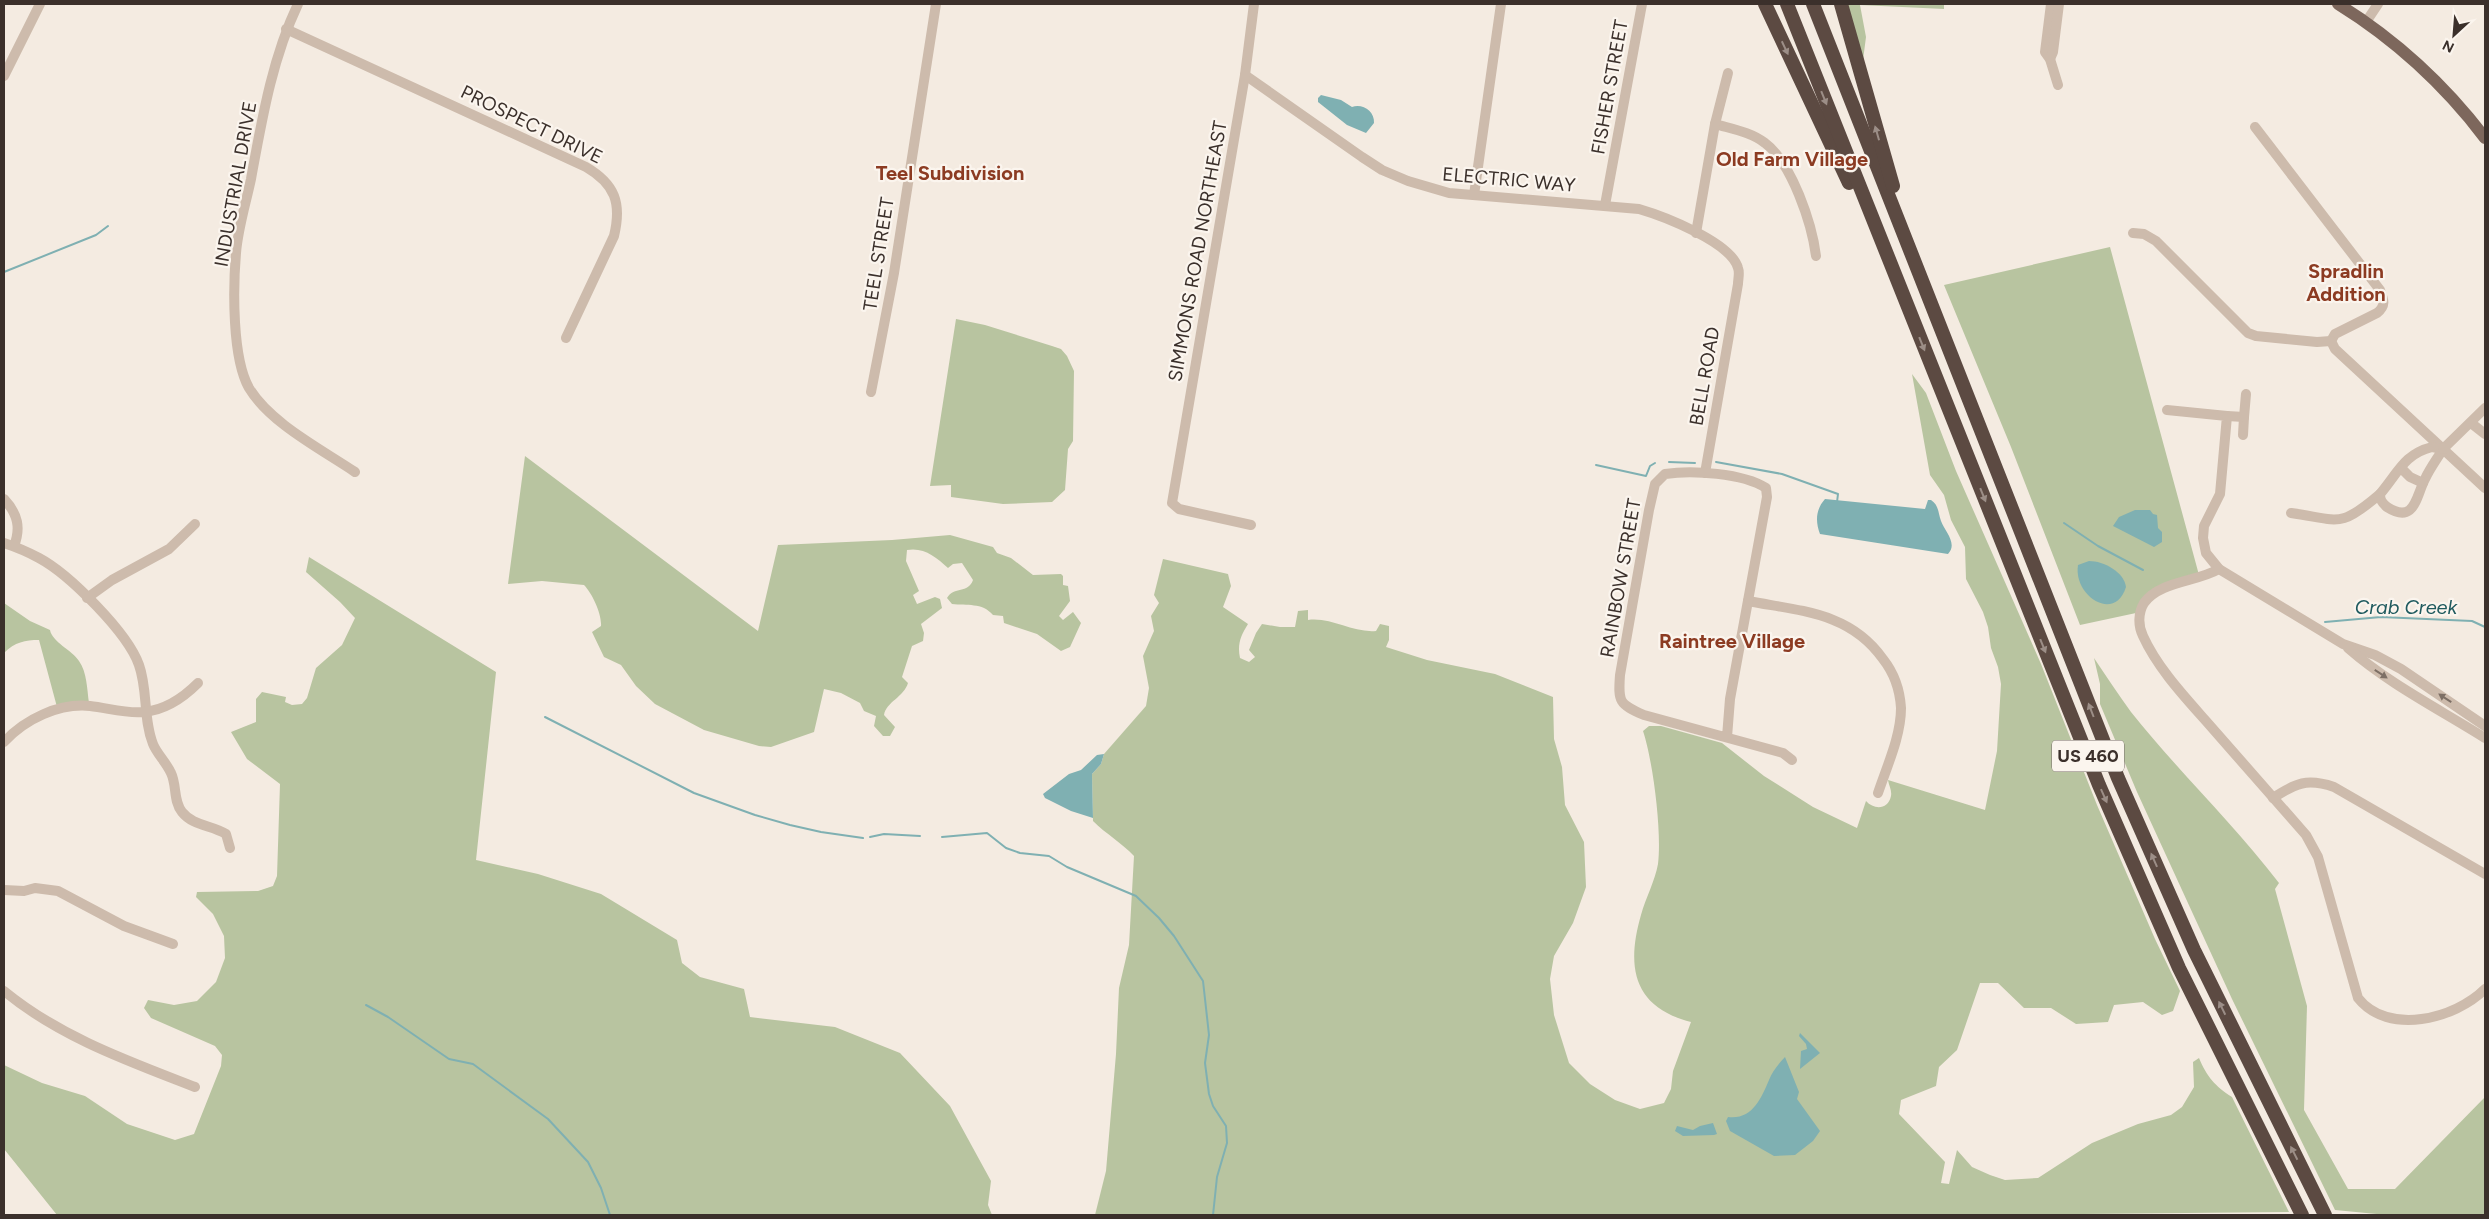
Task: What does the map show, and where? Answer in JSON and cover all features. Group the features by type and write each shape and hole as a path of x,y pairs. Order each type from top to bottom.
{"highway":[{"path":"1765,4 1904,299"},
{"name":"US 460","path":"1787,4 2099,785 2179,968 2299,1209"},
{"name":"US 460","path":"1813,4 2118,778 2194,950 2325,1215"},
{"path":"1841,4 1883,153 1928,297"}],"main road":[{"path":"2338,4 2366,22 2419,64 2460,106 2485,138"}],"street":[{"path":"4,76 40,4"},
{"name":"INDUSTRIAL DRIVE","path":"298,4 286,29 276,60 236,252 235,316 239,352 248,386 267,412 355,472"},
{"name":"TEEL STREET","path":"871,392 894,273 936,4"},
{"name":"SIMMONS ROAD NORTHEAST","path":"1251,525 1180,509 1172,504 1245,75 1252,4"},
{"path":"1474,195 1501,4"},
{"name":"FISHER STREET","path":"1605,205 1642,4"},
{"path":"2051,4 2045,52 2050,59 2058,85"},
{"path":"2050,59 2059,4"},
{"path":"2366,22 2378,4"},
{"name":"PROSPECT DRIVE","path":"286,29 578,163 596,173 605,181 617,202 617,224 614,236 566,338"},
{"path":"1696,233 1715,124 1728,73"},
{"name":"ELECTRIC WAY","path":"1245,75 1382,170 1429,188 1474,195 1605,205 1650,212 1696,233 1721,247 1733,259 1739,269 1738,284"},
{"path":"1715,124 1749,134 1765,142 1779,156 1797,192 1814,238 1816,256"},
{"path":"2255,128 2380,290 2384,300 2383,308 2377,313 2335,334 2331,341"},
{"path":"2133,233 2144,234 2156,241 2248,333 2256,336 2331,341"},
{"name":"BELL ROAD","path":"1704,473 1738,284"},
{"path":"2331,341 2335,349 2485,488"},
{"path":"2243,434 2246,394"},
{"path":"2380,494 2380,500 2384,504 2399,512 2405,512 2417,502 2423,483 2434,462 2444,449 2485,408"},
{"path":"2167,410 2244,417"},
{"path":"2227,416 2220,492 2204,526 2202,538 2206,553 2219,569 2343,644 2367,664 2485,738"},
{"path":"2471,423 2485,434"},
{"path":"2291,513 2318,519 2345,519 2359,512 2380,494 2401,468 2405,460 2422,450 2432,447 2444,449"},
{"path":"2422,450 2424,456 2434,462"},
{"path":"2401,468 2410,477 2423,483"},
{"name":"RAINBOW STREET","path":"1748,601 1767,497 1766,488 1756,481 1704,473 1665,474 1655,484 1620,675 1619,696 1627,707 1644,715 1783,753 1792,760"},
{"path":"4,499 16,514 18,536 14,546"},
{"path":"87,598 112,580 168,549 195,524"},
{"path":"4,543 39,558 55,569 87,598 130,644 144,682 153,744 172,775 177,805 193,821 217,828 226,834 230,848"},
{"path":"2219,569 2209,575 2172,585 2149,598 2141,610 2140,626 2153,653 2183,695 2306,835 2318,857 2352,984 2358,998 2365,1008 2378,1014 2396,1019 2417,1020 2441,1015 2459,1008 2485,989"},
{"path":"1727,737 1730,699 1748,601 1840,621 1860,632 1876,648 1890,668 1899,692 1901,709 1898,732 1878,793"},
{"path":"2343,644 2375,655 2401,669 2485,726"},
{"path":"4,742 28,721 70,707 88,706 147,712 176,702 198,683"},
{"path":"2273,798 2304,782 2334,787 2485,874"},
{"path":"4,890 24,891 35,888 58,891 124,926 174,944"},
{"path":"4,990 35,1016 57,1029 195,1087"}],"green space":[{"path":"1846,4 1944,4 1944,9 1860,5 1866,37 1863,60"},
{"path":"2110,247 2199,575 2176,579 2136,613 2080,625 2011,447 1944,285"},
{"path":"956,319 985,325 1061,349 1067,356 1074,371 1073,441 1068,449 1065,490 1052,502 1003,504 951,497 951,485 930,486"},
{"path":"1912,374 1926,393 1956,471 2041,664 2097,805 2155,939 2180,991 2173,1011 2162,1015 2143,1002 2114,1005 2108,1022 2076,1024 2051,1008 2024,1008 1998,983 1980,983 1957,1050 1939,1067 1936,1086 1901,1100 1899,1114 1945,1162 1941,1183 1949,1184 1957,1150 1972,1167 1990,1175 2005,1180 2038,1178 2092,1143 2138,1124 2171,1115 2182,1107 2194,1087 2193,1062 2199,1058 2212,1080 2232,1097 2289,1212 1986,1215 1095,1215 1106,1171 1116,1054 1119,988 1129,945 1134,856 1093,821 1092,774 1101,764 1104,754 1146,706 1149,688 1143,656 1154,631 1151,616 1159,603 1154,595 1163,559 1228,574 1231,586 1223,607 1248,624 1239,648 1240,658 1249,662 1255,657 1249,650 1262,624 1295,627 1298,611 1308,610 1308,620 1325,621 1367,631 1376,631 1380,624 1389,626 1389,640 1386,647 1427,660 1495,674 1553,697 1554,739 1562,767 1565,805 1584,842 1586,887 1573,923 1554,956 1550,979 1554,1015 1569,1063 1590,1084 1615,1100 1640,1109 1664,1103 1671,1089 1673,1071 1691,1022 1672,1015 1657,1006 1646,995 1639,982 1635,968 1636,934 1657,870 1659,850 1656,797 1643,731 1649,726 1661,726 1722,743 1764,776 1813,807 1857,828 1866,801 1873,806 1880,807 1889,801 1891,792 1888,780 1985,810 1997,751 2001,684 1983,612 1966,579 1965,547 1951,520 1944,495 1930,475"},
{"path":"525,456 758,631 778,545 892,540 950,535 993,547 997,553 1011,558 1033,575 1061,574 1063,576 1063,585 1068,586 1070,601 1059,616 1063,620 1073,612 1081,623 1070,647 1061,651 1037,634 1004,623 1003,616 993,615 979,606 952,604 947,598 950,594 968,587 973,580 962,563 953,564 948,568 924,551 907,550 906,561 919,591 913,595 917,604 935,597 940,599 942,608 921,624 924,633 923,641 912,646 902,677 908,683 906,688 885,710 884,715 895,727 890,736 883,736 874,726 876,716 864,711 860,703 841,693 824,689 814,732 771,747 759,746 704,730 655,704 636,686 621,665 604,657 592,632 601,626 600,616 593,598 584,585 542,581 508,584"},
{"path":"309,557 496,672 476,860 538,874 601,894 677,940 682,963 700,977 744,989 750,1017 835,1027 900,1053 950,1106 991,1181 988,1205 992,1215 57,1215 4,1149 4,1065 42,1083 85,1096 127,1124 175,1140 194,1134 221,1066 222,1055 215,1046 151,1018 144,1008 148,1000 174,1005 197,1001 216,982 225,958 224,936 213,914 196,897 197,892 258,891 273,886 277,876 280,784 247,759 231,732 256,722 256,699 262,692 286,697 285,702 292,705 302,704 307,698 316,668 342,645 355,618 306,572"},
{"path":"4,603 30,621 50,630 54,638 76,657 82,665 85,675 89,703 57,707 39,640 20,642 4,653"},
{"path":"2094,658 2131,712 2243,839 2279,883 2275,889 2307,1006 2304,1110 2348,1189 2395,1189 2485,1097 2485,1215 2387,1215 2335,1210 2232,999 2137,792 2100,704 2100,684"}],"water":[{"path":"1321,95 1341,100 1352,107 1364,107 1372,115 1374,123 1366,133 1347,125 1318,102 1318,98"},
{"path":"1825,499 1925,509 1928,500 1931,500 1937,507 1941,521 1950,538 1951,550 1948,554 1820,534 1817,515"},
{"path":"2135,510 2150,510 2153,514 2157,515 2158,528 2162,532 2162,542 2154,547 2113,526 2119,517"},
{"path":"2089,561 2107,565 2117,572 2126,587 2121,598 2113,603 2105,604 2096,601 2088,595 2082,587 2078,576 2078,565"},
{"path":"1104,754 1101,764 1092,774 1093,818 1071,811 1045,798 1043,794 1069,774 1081,770 1097,755"},
{"path":"1800,1033 1820,1053 1800,1069 1801,1051 1807,1049 1806,1044 1799,1036"},
{"path":"1785,1057 1799,1092 1797,1099 1820,1131 1813,1141 1795,1155 1774,1156 1730,1131 1726,1121 1728,1117 1743,1115 1754,1107 1763,1094 1770,1077"},
{"path":"1713,1123 1717,1134 1714,1135 1683,1136 1675,1131 1677,1126 1693,1130"}],"waterway":[{"path":"4,272 96,235 108,226"},
{"name":"Crab Creek","path":"1669,462 1695,463"},
{"name":"Crab Creek","path":"1716,462 1782,474 1838,494 1837,502"},
{"name":"Crab Creek","path":"1596,465 1646,476 1650,466 1655,463"},
{"name":"Crab Creek","path":"2064,523 2098,546 2143,570"},
{"name":"Crab Creek","path":"2325,622 2381,617 2472,621 2485,627"},
{"path":"545,717 694,793 755,815 790,825 863,838"},
{"path":"942,837 987,833 1006,848 1020,853 1049,856 1067,867 1136,896 1159,918 1174,936 1203,981 1209,1035 1205,1063 1209,1094 1213,1106 1226,1126 1227,1143 1217,1177 1213,1215"},
{"path":"870,837 884,834 920,836"},
{"path":"366,1005 388,1017 449,1059 473,1064 548,1119 588,1162 601,1188 610,1215"}],"district":[{"name":"Old Farm Village","path":"1792,159"},
{"name":"Teel Subdivision","path":"950,173"},
{"name":"Spradlin Addition","path":"2346,282"},
{"name":"Raintree Village","path":"1732,641"}]}
